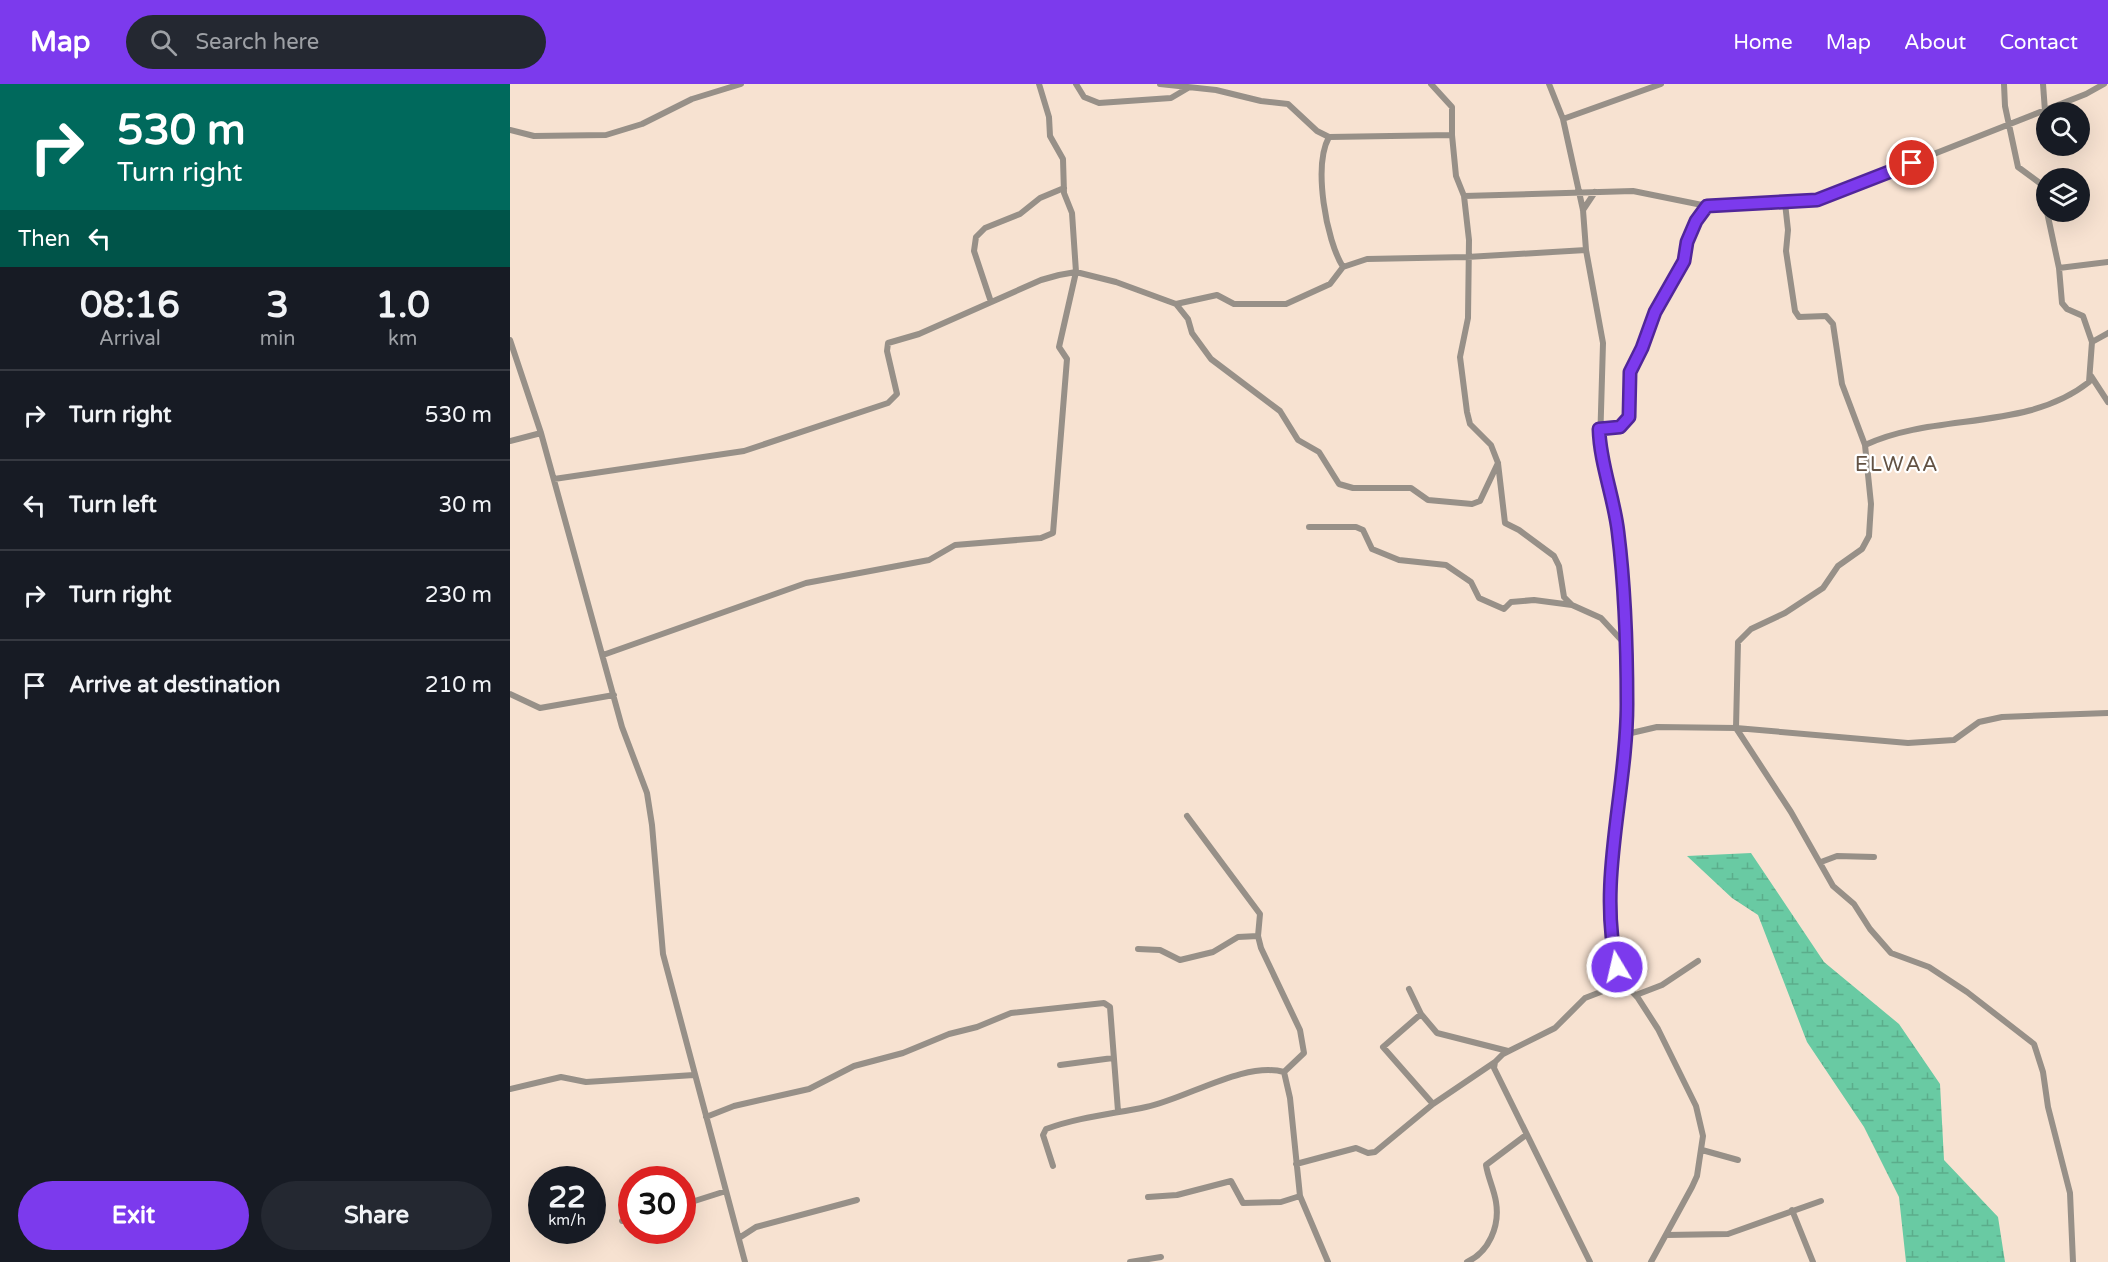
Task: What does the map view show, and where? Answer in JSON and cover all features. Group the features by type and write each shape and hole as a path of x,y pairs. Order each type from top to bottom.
{"street":[{"path":"510,130 534,136 606,135 642,124 692,99 741,84"},
{"path":"603,655 806,583 929,560 955,545 1041,538 1053,533 1067,359 1059,347 1076,272 1072,213 1064,188 1063,159 1050,135 1049,117 1039,84"},
{"path":"1076,84 1083,97 1099,103 1171,98 1188,86"},
{"path":"1160,84 1216,90 1261,101 1288,104 1322,135 1329,137 1452,135"},
{"path":"1431,84 1452,107 1456,176 1464,196 1469,240 1468,318 1460,357 1470,424 1491,445 1498,463 1505,524 1520,530 1554,556 1559,566 1563,594 1572,605"},
{"path":"1549,84 1563,119 1583,210 1586,250 1603,343 1599,429 1603,467 1618,533 1627,734 1610,906 1613,953 1624,983 1636,995 1672,1056 1696,1106 1703,1136 1702,1150 1692,1187 1651,1262"},
{"path":"1563,119 1661,84"},
{"path":"2004,84 2008,126 2018,167 2036,180"},
{"path":"2043,84 2044,102"},
{"path":"2065,102 2104,84"},
{"path":"1464,196 1642,192 1707,206 1817,200 2036,115"},
{"path":"1329,137 1324,148 1324,206 1332,244 1343,267"},
{"path":"991,302 974,251 976,237 985,228 1020,214 1040,198 1064,188"},
{"path":"1583,210 1595,192"},
{"path":"1785,203 1788,230 1786,251 1795,311 1799,317 1826,316 1831,320 1842,384 1865,444 1871,504 1867,544 1838,566 1823,588 1785,613 1751,628 1743,635 1736,649 1736,728 1821,862 1833,886 1854,904 1870,929 1891,953 1929,967 1967,992 2034,1044 2043,1072 2048,1107 2070,1193 2073,1262"},
{"path":"1599,429 1620,427 1629,417 1630,372 1642,348 1655,312 1684,261 1687,242 1696,221 1707,206"},
{"path":"1865,444 1897,433 2021,412 2076,390 2089,382 2092,342 2083,316 2067,309 2062,303 2059,267 2049,222"},
{"path":"1176,304 1217,295 1234,304 1286,304 1330,284 1343,267 1367,259 1467,257 1586,250"},
{"path":"2059,267 2108,262"},
{"path":"554,479 744,451 888,403 897,394 887,351 888,343 919,334 1041,280 1076,272 1116,282 1176,304 1188,319 1192,333 1211,359 1280,411 1298,440 1318,452 1339,484 1353,488 1413,488 1428,500 1475,504 1480,501 1498,463"},
{"path":"2092,342 2108,333"},
{"path":"510,340 541,433 622,727 647,793 652,825 663,954 745,1262"},
{"path":"2091,376 2108,402"},
{"path":"510,441 541,433"},
{"path":"1309,527 1360,528 1372,549 1399,560 1446,565 1471,582 1479,598 1497,607 1504,609 1511,602 1534,600 1572,605 1601,618 1624,644"},
{"path":"510,694 540,708 614,695"},
{"path":"1627,734 1658,727 1736,728 1908,743 1954,740 1979,722 2002,717 2108,713"},
{"path":"1187,816 1259,912 1258,936 1261,948 1303,1036 1304,1053 1284,1072"},
{"path":"1821,862 1837,856 1874,857"},
{"path":"1138,950 1160,950 1180,960 1213,952 1238,937 1258,936"},
{"path":"1636,995 1662,985 1698,961"},
{"path":"1296,1164 1356,1148 1368,1153 1375,1152 1433,1104 1496,1062 1508,1051 1555,1028 1585,998 1624,983"},
{"path":"1409,989 1421,1014 1437,1033 1508,1051"},
{"path":"706,1117 734,1106 809,1089 854,1066 903,1053 950,1034 977,1028 1011,1013 1104,1003 1110,1006 1118,1111"},
{"path":"1421,1014 1383,1047 1433,1104"},
{"path":"1060,1065 1113,1058"},
{"path":"1496,1062 1497,1076 1552,1189 1576,1229 1590,1262"},
{"path":"1053,1166 1043,1135 1046,1129 1164,1102 1196,1088 1257,1072 1274,1070 1284,1072"},
{"path":"1284,1072 1290,1098 1300,1196 1328,1262"},
{"path":"510,1089 561,1077 586,1082 694,1075"},
{"path":"1467,1262 1486,1248 1495,1225 1497,1207 1486,1165 1526,1135"},
{"path":"1702,1150 1738,1160"},
{"path":"1148,1197 1178,1195 1231,1181 1243,1203 1281,1202 1300,1196"},
{"path":"696,1201 726,1191"},
{"path":"739,1238 756,1227 857,1200"},
{"path":"1666,1235 1728,1234 1821,1201"},
{"path":"1792,1210 1813,1262"},
{"path":"1130,1262 1161,1257"}],"green space":[{"path":"1751,853 1824,962 1899,1024 1940,1084 1944,1160 1998,1217 2005,1262 1906,1262 1899,1197 1864,1127 1807,1042 1758,915 1732,898 1687,856"}],"district":[{"name":"ELWAA","path":"1897,464"}],"route":[{"path":"1617,967 1613,953 1610,906 1627,734 1626,669 1618,533 1616,516 1603,467 1599,429 1623,426 1629,417 1631,410 1630,372 1635,366 1655,312 1681,269 1686,255 1687,242 1698,216 1707,206 1817,200 1912,163"}]}
